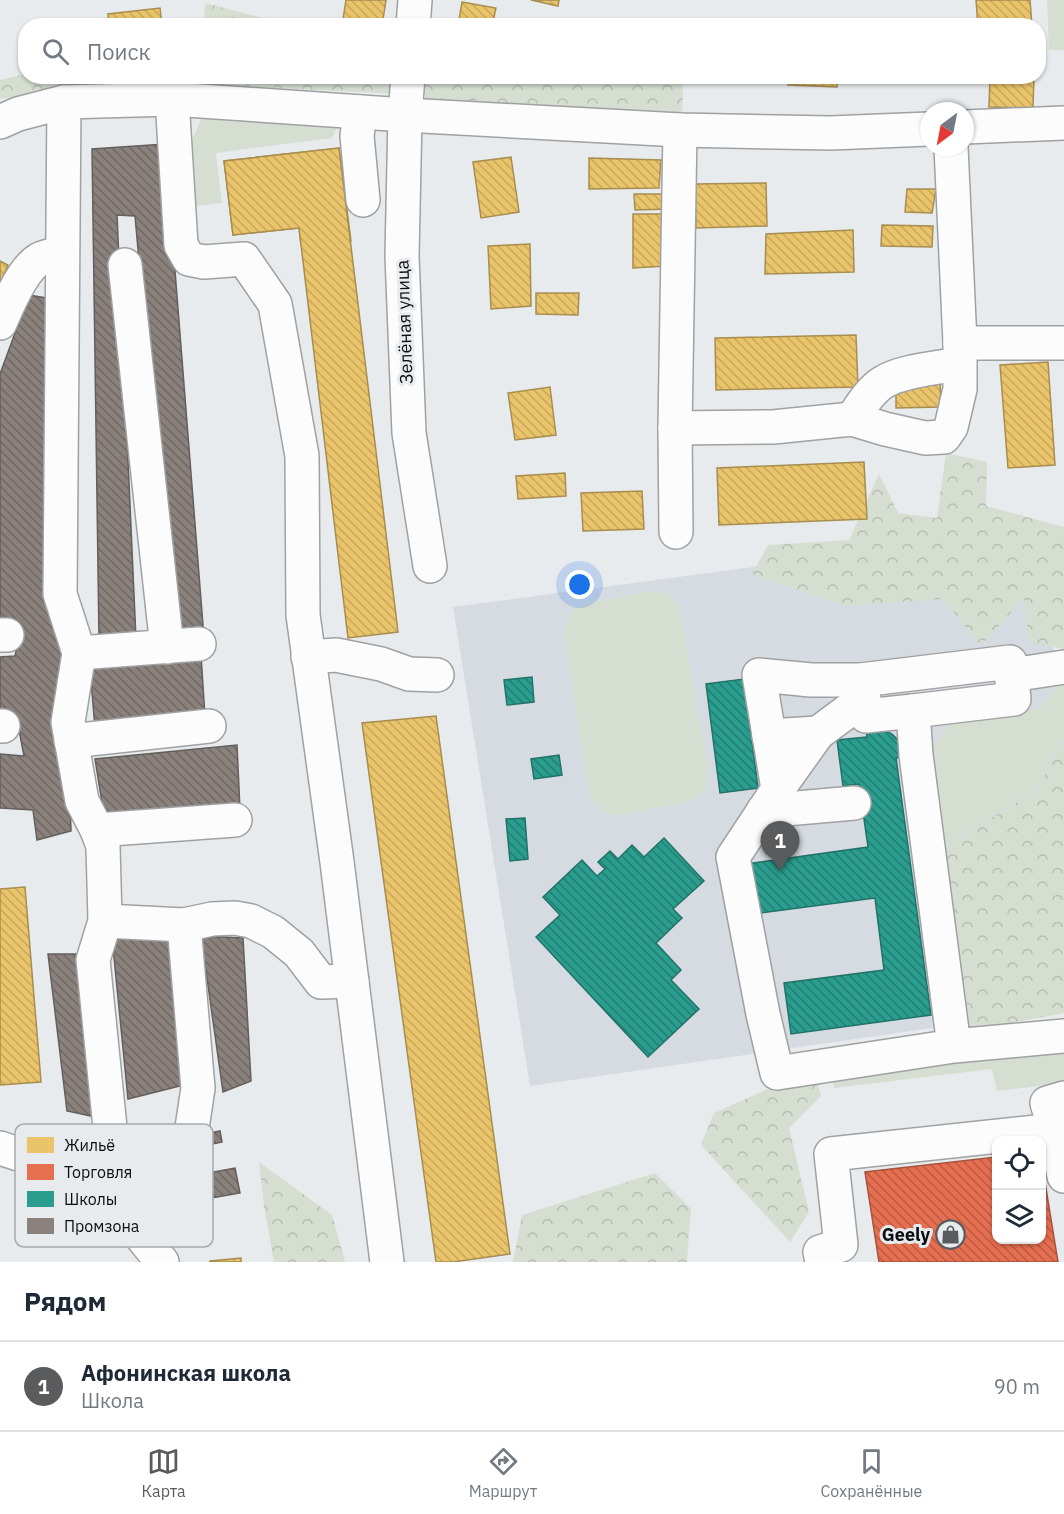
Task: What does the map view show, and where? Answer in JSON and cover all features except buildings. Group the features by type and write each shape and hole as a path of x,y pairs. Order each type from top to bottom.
{"street":[{"path":"414,18 416,0"},
{"name":"Зелёная улица","path":"407,84 402,256 409,433 430,566"},
{"path":"172,99 181,245 189,259 204,262 244,259 275,304 302,456 303,615 338,862 387,1262"},
{"path":"0,122 18,114 63,102 172,99 680,130 831,133 920,129"},
{"path":"63,102 60,594 79,653 68,722 71,741 82,801 103,846 105,921 93,960 110,1124"},
{"path":"360,112 357,136 363,200"},
{"path":"974,127 1064,123"},
{"path":"676,532 675,428 680,130"},
{"path":"675,428 773,427 852,419 925,438 944,437 951,427 960,389 951,156"},
{"path":"0,323 10,298 25,273 39,260 62,253"},
{"path":"79,653 183,646 125,266"},
{"path":"852,419 869,395 883,383 899,375 959,354 1064,343"},
{"path":"308,657 336,655 381,664 409,674 437,675"},
{"path":"771,800 769,736 759,675 811,680 862,690 1010,662 1014,699 866,716 862,690"},
{"path":"1012,675 1064,667"},
{"path":"862,690 818,733 733,857 763,1014 777,1073 954,1046 1064,1036"},
{"path":"913,711 916,755 954,1046"},
{"path":"71,741 209,726"},
{"path":"769,736 818,733"},
{"path":"771,800 854,803"},
{"path":"97,830 235,820"},
{"path":"105,921 184,925 212,919 235,918 251,921 273,932 299,953 321,982 352,981"},
{"path":"184,925 198,1088 193,1124"},
{"path":"1064,1098 1047,1103 1064,1176"},
{"path":"822,1262 820,1251 841,1245 831,1155 1055,1130"},
{"path":"0,1148 15,1153"},
{"path":"150,1247 162,1262"}],"shaded area":[{"path":"1038,529 1064,732 1064,1009 530,1086 453,607"}],"green space":[{"path":"1047,0 1064,0 1064,50 1049,50"},
{"path":"205,3 263,18 204,18"},
{"path":"18,76 18,84 156,84 57,91 0,99 0,80"},
{"path":"202,84 395,84 396,94"},
{"path":"425,84 683,84 682,125 425,101"},
{"path":"342,118 332,138 216,153 222,203 196,206 192,140 201,119"},
{"path":"946,453 987,462 986,506 1064,527 1064,649 1029,642 1024,598 981,646 943,599 846,606 752,574 768,545 849,540 879,474 898,513 937,518"},
{"path":"650,591 668,594 679,606 709,774 704,789 693,801 620,815 601,809 589,794 564,633 569,617 581,605"},
{"path":"1064,684 1064,738 1035,790 942,846 930,752 954,719 1039,709 1056,686"},
{"path":"1064,741 1064,1013 957,1033 942,848 1036,791"},
{"path":"1064,1049 1064,1083 997,1091 992,1069 834,1088 833,1078"},
{"path":"815,1074 821,1096 789,1128 809,1212 790,1242 701,1145 714,1113 784,1082"},
{"path":"259,1162 332,1215 345,1262 274,1262"},
{"path":"655,1173 691,1209 687,1262 513,1262 522,1215"}],"place":[{"name":"Афонинская школа","path":"780,871"},
{"name":"Geely","path":"951,1234"}]}
